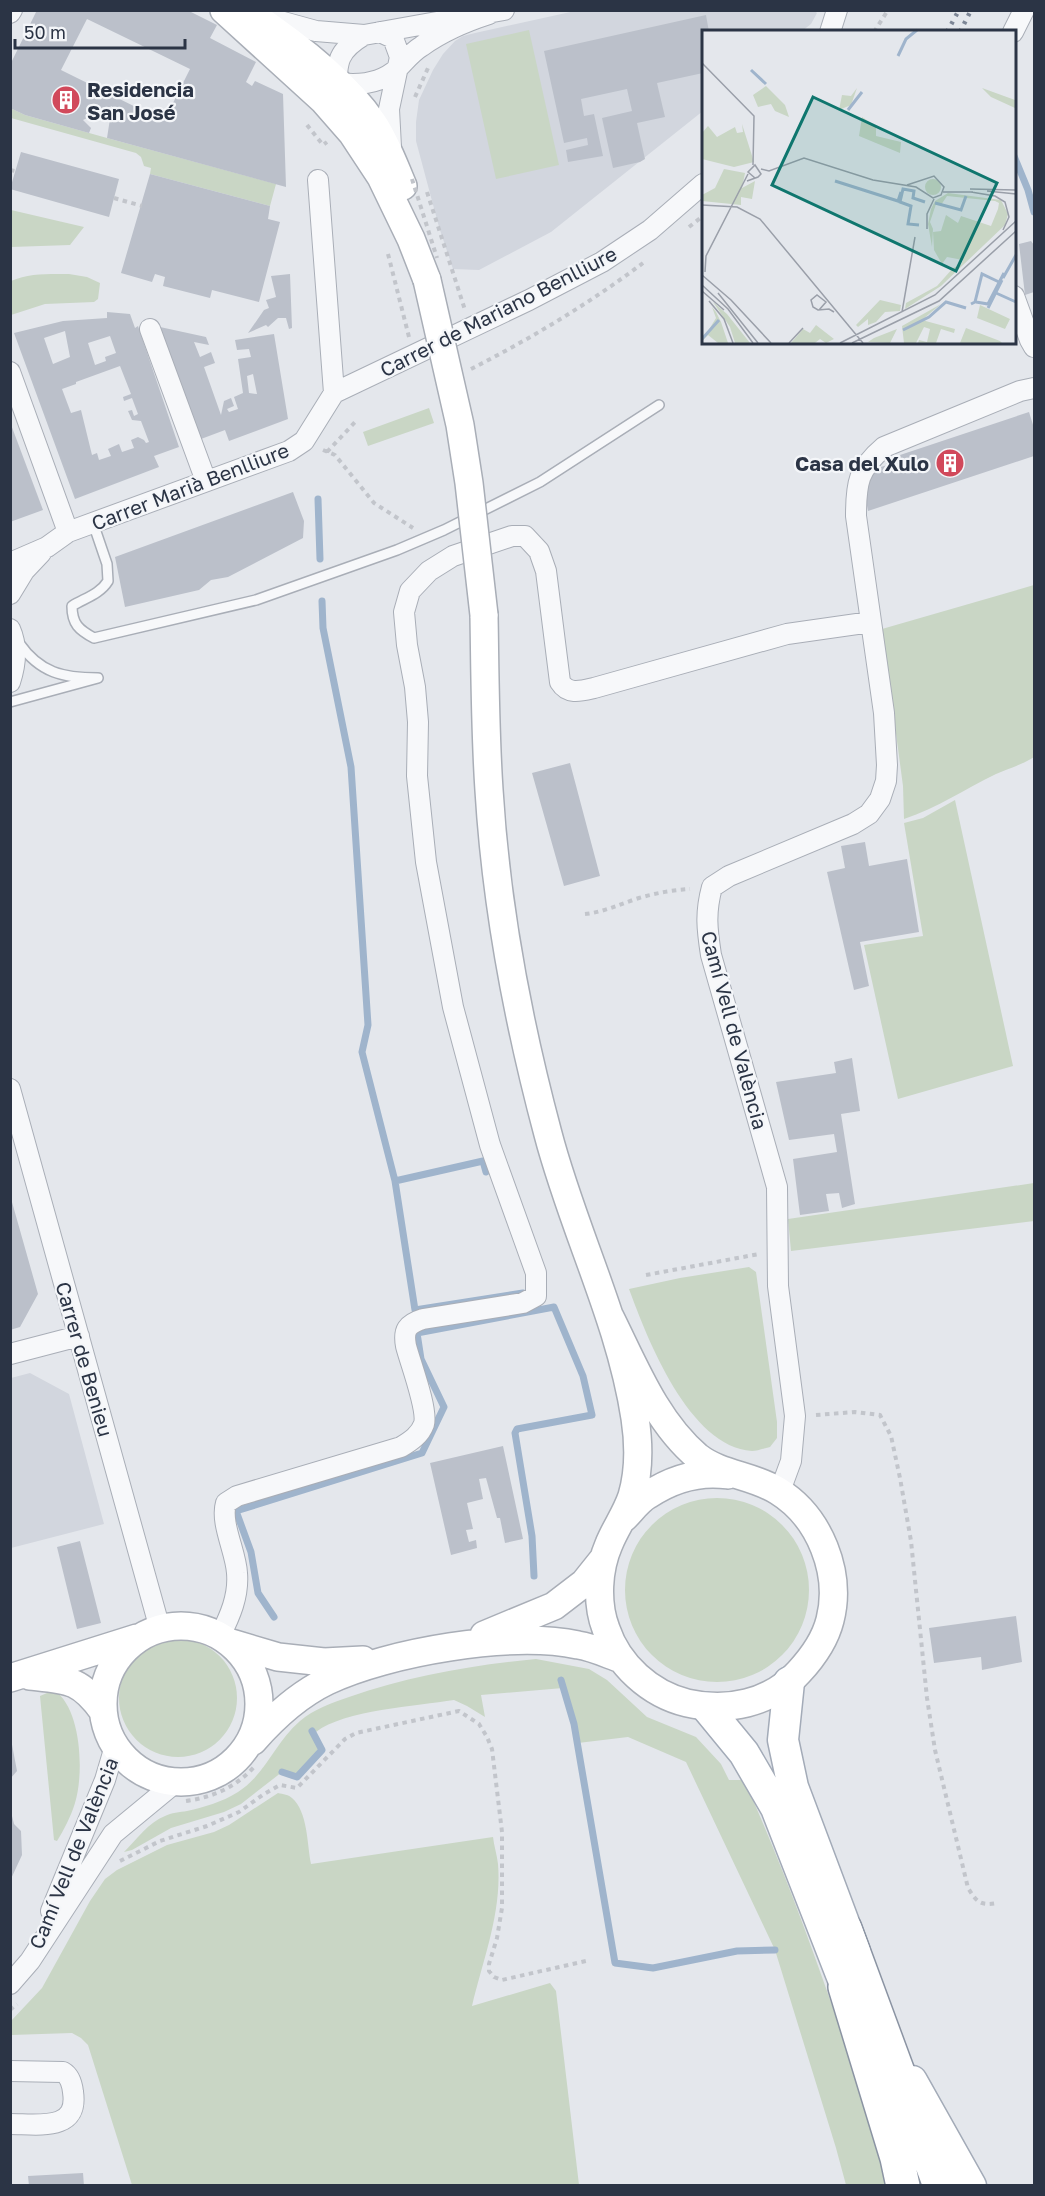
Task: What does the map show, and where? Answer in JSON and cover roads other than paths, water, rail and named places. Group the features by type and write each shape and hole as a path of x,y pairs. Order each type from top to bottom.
{"highway":[{"path":"845,1929 940,2186"},
{"path":"841,1974 897,2158 903,2186"}],"main road":[{"path":"789,1682 783,1740 793,1788 845,1929 909,2076 971,2186"},
{"path":"707,1708 744,1752 776,1808 922,2186"}],"street":[{"path":"831,30 837,10"},
{"path":"1014,30 1024,10"},
{"path":"352,134 338,105 336,69 347,47 372,34 496,12"},
{"path":"337,83 363,84 374,81 397,69 419,47 452,27 496,12"},
{"path":"240,17 316,31 372,34 393,38 398,49 400,57 389,109 388,126 391,145 416,190 427,280 460,425 469,483 484,615 489,792 498,883 511,969 523,1033 549,1141 564,1190 610,1317 635,1419 638,1453 636,1480 630,1501 610,1540 604,1558 599,1596 606,1629 621,1659 645,1683 674,1700 707,1708 737,1706 765,1698 789,1682 814,1655 830,1621 833,1584 826,1548 807,1516 780,1491 747,1477 719,1469 700,1459 677,1436 653,1401 610,1317"},
{"path":"240,17 318,63 372,122 416,190"},
{"path":"240,17 324,101 352,134 381,177 411,239 427,280"},
{"path":"318,180 334,393"},
{"name":"Carrer de Mariano Benlliure","path":"334,393 550,290 602,262 650,230 702,185"},
{"path":"1015,299 1030,340 1035,347"},
{"path":"150,329 206,481"},
{"path":"10,372 69,532"},
{"path":"225,1640 235,1602 237,1580 224,1514 226,1503 237,1496 402,1447 411,1441 420,1432 425,1415 406,1346 404,1335 406,1327 423,1319 523,1303 536,1296 536,1274 490,1144 453,1007 426,862 417,776 418,722 415,687 407,645 404,612 410,591 429,571 453,556 512,536 525,536 539,552 546,571 560,682 570,691 594,688 787,634 870,622 856,516 856,496 860,477 869,460 884,447 1020,391 1035,388"},
{"name":"Carrer Marià Benlliure","path":"10,563 46,547 69,532 289,451 304,441 334,393"},
{"name":"Carrer Marià Benlliure","path":"10,594 24,571 46,547"},
{"name":"Camí Vell de València","path":"780,1491 791,1461 795,1416 778,1286 777,1187 711,955 706,924 712,887 729,876 853,824 869,814 880,799 886,781 887,742 870,622"},
{"path":"10,682 16,652 12,632"},
{"name":"Carrer de Benieu","path":"10,1089 79,1336 151,1632"},
{"path":"10,1354 79,1336"},
{"path":"622,1520 647,1495 678,1479 712,1473 747,1477"},
{"path":"151,1632 125,1649 112,1667 104,1689 103,1711 107,1729 115,1746 131,1764 178,1792 253,1754 272,1719 296,1700 327,1681 388,1659 437,1649 487,1634 554,1606 584,1583 604,1558"},
{"path":"17,1676 151,1632 180,1626 201,1628 225,1640 278,1657 324,1662 388,1659"},
{"path":"225,1640 246,1660 256,1681 260,1704 253,1754"},
{"path":"437,1649 516,1642 561,1642 579,1645 621,1659"},
{"path":"17,1676 74,1682 91,1694 103,1711"},
{"name":"Camí Vell de València","path":"16,1992 105,1780 115,1746"},
{"name":"Camí Vell de València","path":"30,1960 113,1834 178,1792"},
{"path":"10,2071 63,2072 70,2080 74,2100 72,2109 62,2122 10,2124"}],"lane":[{"path":"93,523 107,564 108,581 101,591 87,596 72,606 72,616 78,629 94,638 256,600 426,537 540,482 659,405"},
{"path":"10,702 98,678 71,678 46,669 27,654 12,632"}],"waterway":[{"path":"1015,158 1034,212"},
{"path":"318,499 320,559"},
{"path":"322,601 323,628 351,767 368,1025 362,1052 395,1181 415,1310 523,1293"},
{"path":"395,1181 483,1161 486,1172"},
{"path":"274,1617 258,1593 251,1552 236,1511 422,1453 444,1407 421,1359 417,1333 554,1307 583,1376 592,1415 517,1429 515,1433 532,1536 534,1576"},
{"path":"561,1680 574,1724 615,1963 653,1968 737,1951 775,1950"},
{"path":"282,1772 297,1777 322,1750 312,1731"}],"railway":[{"path":"948,30 959,10"},
{"path":"961,30 971,10"}],"place":[{"name":"Residencia San José","path":"66,100"},
{"name":"Casa del Xulo","path":"950,463"}]}
